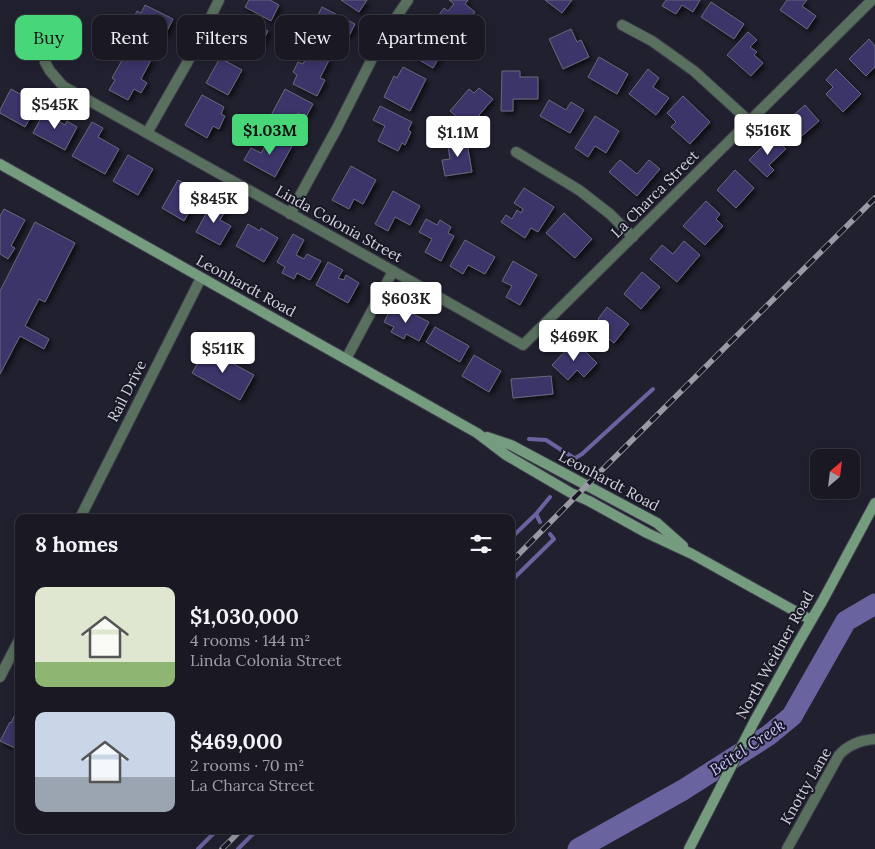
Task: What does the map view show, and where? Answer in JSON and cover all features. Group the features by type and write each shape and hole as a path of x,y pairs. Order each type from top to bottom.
{"street":[{"path":"147,133 196,49 219,0"},
{"path":"290,214 337,128 384,35 408,0"},
{"name":"La Charca Street","path":"523,345 750,121 866,2"},
{"path":"622,25 652,41 694,71 750,121"},
{"name":"Linda Colonia Street","path":"45,62 63,86 523,345"},
{"path":"516,152 579,190 610,214 633,237"},
{"name":"Leonhardt Road","path":"0,164 477,433 506,455 572,493 647,533 692,554 812,620"},
{"path":"346,359 393,271"},
{"name":"Rail Drive","path":"82,514 201,278"},
{"name":"North Weidner Road","path":"689,849 754,722 875,503"},
{"path":"0,677 15,648"},
{"name":"Knotty Lane","path":"787,849 835,760 842,751 856,743 875,739"}],"building":[{"path":"249,0 270,0 279,5 271,21 265,18 265,15 260,15 245,7"},
{"path":"341,0 367,0 359,12"},
{"path":"449,0 468,0 465,4 475,12 473,15 439,15 444,8 448,11 454,4"},
{"path":"545,0 572,0 562,13"},
{"path":"666,0 700,0 693,12 682,5 676,14 662,6"},
{"path":"787,0 807,0 802,6 816,16 807,29 780,10"},
{"path":"711,2 744,24 734,39 701,17"},
{"path":"145,5 165,15 135,15 137,11 141,13"},
{"path":"322,7 338,15 318,15"},
{"path":"167,16 173,19 167,31"},
{"path":"349,21 355,24 349,36"},
{"path":"571,29 577,42 581,40 589,57 563,69 549,39"},
{"path":"748,32 757,40 750,47 757,52 754,55 763,63 751,76 727,55"},
{"path":"869,39 875,46 875,67 866,76 849,59"},
{"path":"599,57 628,74 617,94 588,77"},
{"path":"122,60 151,60 141,79 147,83 141,93 134,89 128,100 109,90 115,80 112,78"},
{"path":"219,60 224,60 242,70 228,95 206,83"},
{"path":"305,60 329,60 320,78 325,80 317,96 293,84 297,75 293,72 298,62 303,64"},
{"path":"419,60 438,60 433,68"},
{"path":"403,67 426,79 410,111 384,97 394,76 397,78"},
{"path":"648,69 659,78 653,87 669,98 656,115 629,94"},
{"path":"836,69 861,94 843,112 826,94 833,87 826,80"},
{"path":"502,71 520,71 520,77 538,77 538,99 513,99 513,111 501,111"},
{"path":"479,88 493,99 479,115 482,118 472,130 450,111 469,89 474,93"},
{"path":"11,89 38,104 25,127 0,113"},
{"path":"285,89 313,104 306,117 298,113 294,120 297,121 290,136 267,123"},
{"path":"202,95 224,107 221,114 225,116 219,129 213,126 207,138 185,125"},
{"path":"683,96 710,122 690,144 671,127 676,122 667,113"},
{"path":"549,100 566,110 571,102 584,110 570,133 540,116"},
{"path":"805,105 819,121 796,141 782,125"},
{"path":"380,106 412,122 408,130 411,132 405,145 402,143 398,151 378,141 385,126 373,120"},
{"path":"46,109 59,116 56,120 65,125 67,121 77,127 65,150 33,133"},
{"path":"595,116 619,131 606,153 595,146 588,157 575,148"},
{"path":"92,122 103,128 98,137 119,149 105,174 72,156"},
{"path":"272,134 292,146 275,177 244,160 251,148 261,153"},
{"path":"773,136 786,149 769,165 774,170 767,177 749,160"},
{"path":"466,137 472,172 445,176 442,160 450,159 447,140"},
{"path":"128,155 153,169 138,195 113,181"},
{"path":"620,160 637,174 649,160 660,169 637,196 609,172"},
{"path":"351,166 376,180 363,204 354,199 349,209 332,200"},
{"path":"735,170 754,188 736,208 717,190"},
{"path":"178,180 194,189 191,194 197,198 184,221 162,208"},
{"path":"524,188 554,207 538,232 531,228 525,238 501,222 506,215 512,219 517,210 521,213 523,209 514,203"},
{"path":"393,191 420,206 410,225 395,217 388,231 375,224"},
{"path":"213,201 227,208 220,220 231,226 220,245 196,232"},
{"path":"706,201 720,214 716,219 723,226 705,245 683,226"},
{"path":"4,209 25,220 11,246 15,248 8,259 0,254 0,216"},
{"path":"564,213 592,239 575,258 546,233"},
{"path":"426,219 437,225 440,220 451,227 448,233 454,236 441,261 425,252 432,239 419,232"},
{"path":"35,222 75,243 45,302 39,299 25,326 49,339 44,349 20,336 0,374 0,291"},
{"path":"248,224 260,231 261,228 278,238 264,262 236,246"},
{"path":"293,234 304,240 296,255 304,259 307,254 321,261 310,280 297,273 294,279 282,273 285,267 277,262"},
{"path":"465,240 495,257 485,274 468,265 463,274 450,266"},
{"path":"684,241 700,255 677,282 650,259 662,245 673,254"},
{"path":"513,261 537,275 520,305 506,297 512,286 502,281"},
{"path":"328,262 343,270 338,278 344,280 346,275 359,283 348,303 316,285"},
{"path":"642,272 660,287 641,309 624,294"},
{"path":"392,306 402,311 403,309 429,322 419,341 406,334 404,339 391,332 394,327 384,322"},
{"path":"607,307 629,324 614,343 597,330 602,323 598,319"},
{"path":"435,327 469,346 460,362 426,342"},
{"path":"575,341 597,363 584,377 577,370 568,380 552,365"},
{"path":"206,349 254,375 240,400 192,373"},
{"path":"474,355 501,371 489,392 462,376"},
{"path":"551,376 553,394 513,398 511,379"},
{"path":"15,714 15,748 0,741"}],"waterway":[{"path":"572,460 582,454 653,389"},
{"path":"529,439 546,440 574,458"},
{"path":"515,534 550,497"},
{"path":"536,514 540,522"},
{"path":"515,577 554,539 550,534"},
{"name":"Beitel Creek","path":"578,849 683,790 769,735 792,716 846,621 875,604"},
{"path":"198,849 213,834"},
{"path":"238,849 253,834"}],"railway":[{"path":"515,558 875,198"},
{"path":"222,849 237,834"}]}
